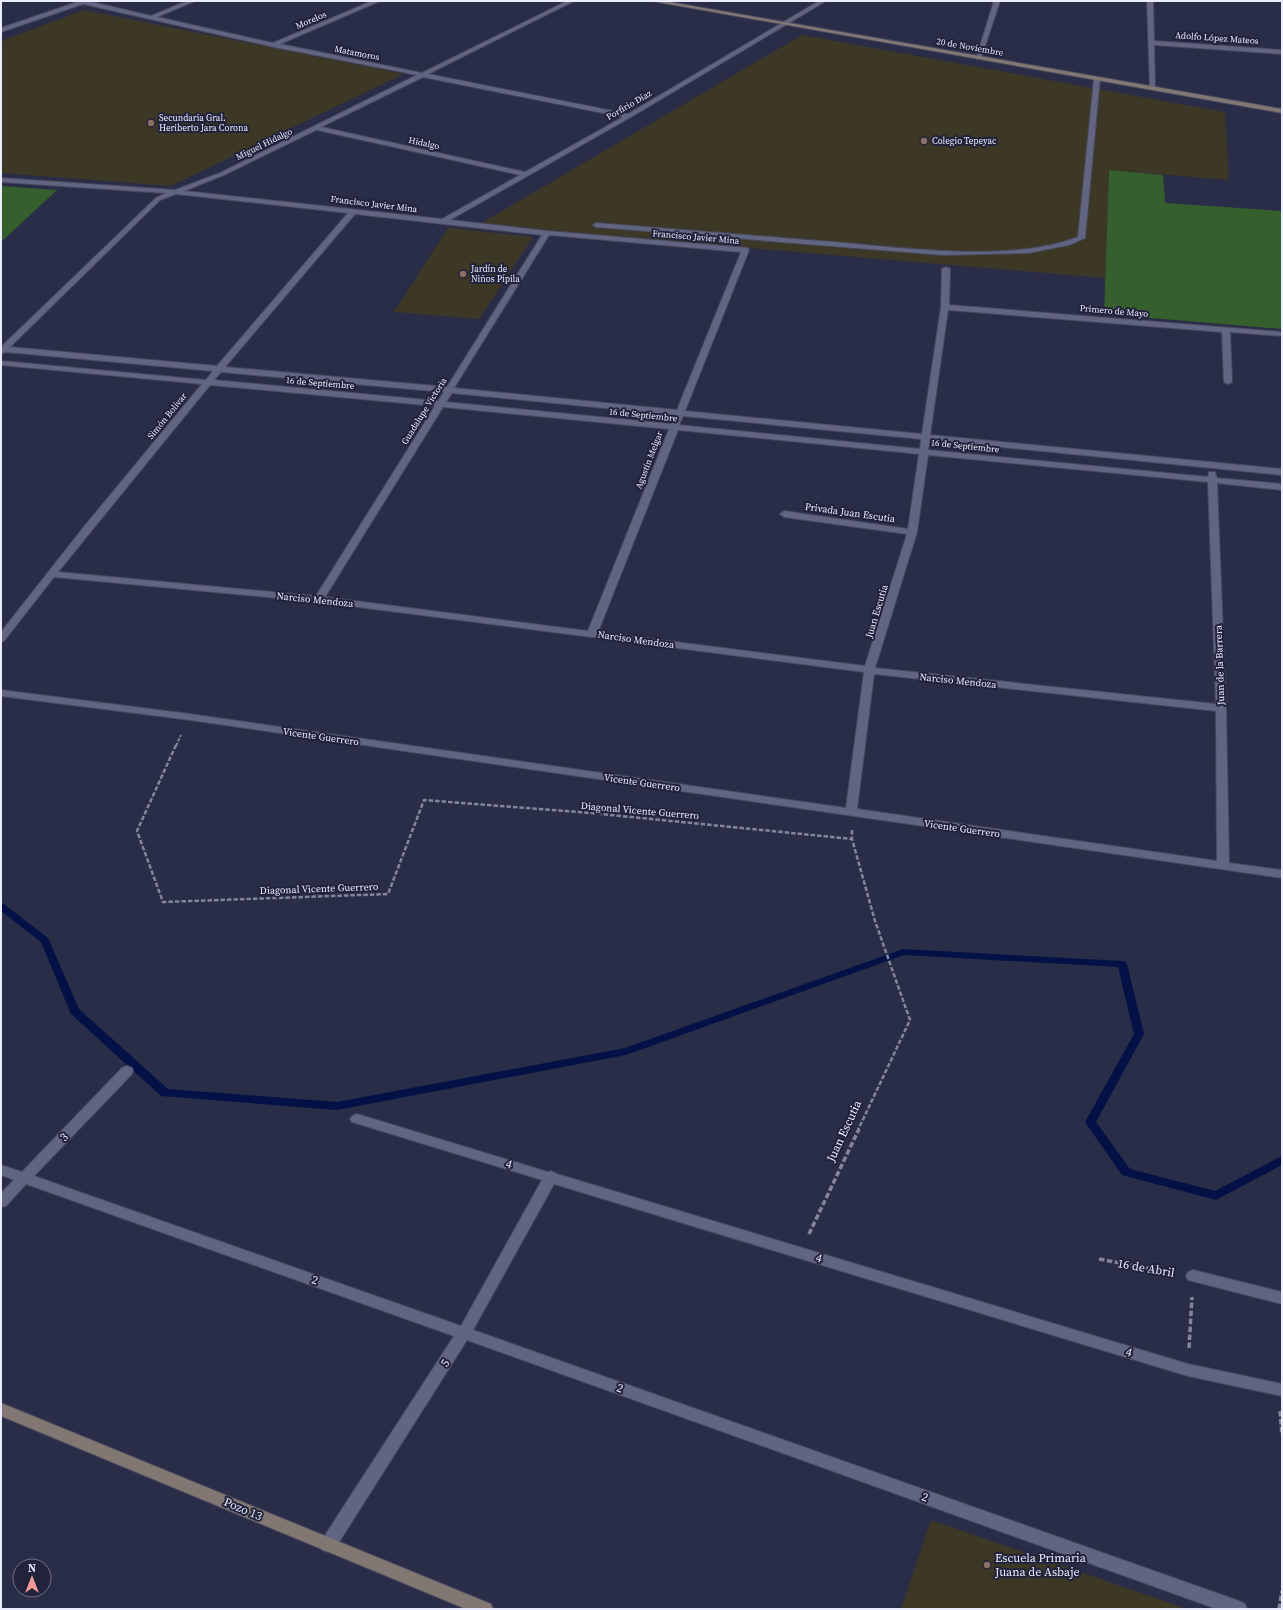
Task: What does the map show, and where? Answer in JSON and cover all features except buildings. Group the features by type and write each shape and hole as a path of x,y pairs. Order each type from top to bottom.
{"main road":[{"name":"20 de Noviembre","path":"655,1 1282,111"},
{"name":"Pozo 13","path":"1,1409 485,1609"}],"street":[{"path":"1,30 84,1"},
{"name":"Matamoros","path":"84,1 150,18 274,45 629,116"},
{"path":"150,18 192,1"},
{"name":"Morelos","path":"274,45 377,1"},
{"name":"Miguel Hidalgo","path":"2,351 158,199 222,174 571,1"},
{"name":"Porfirio Díaz","path":"442,222 629,116 823,1"},
{"path":"978,58 997,1"},
{"path":"1150,1 1152,88"},
{"name":"Adolfo López Mateos","path":"1151,43 1282,52"},
{"path":"596,225 927,252 963,253 1029,250 1073,242 1081,238 1097,79"},
{"name":"Hidalgo","path":"317,128 527,175"},
{"name":"Francisco Javier Mina","path":"1,180 175,192 354,210 442,222 547,233 745,250"},
{"name":"Simón Bolívar","path":"1,639 51,574 207,383 354,210"},
{"name":"Guadalupe Victoria","path":"319,599 547,233"},
{"name":"Agustín Melgar","path":"592,634 678,413 745,250"},
{"path":"945,307 946,269"},
{"name":"Primero de Mayo","path":"945,307 1282,334"},
{"name":"Juan Escutia","path":"851,812 869,670 912,532 925,452 945,307"},
{"path":"1226,330 1228,382"},
{"name":"16 de Septiembre","path":"2,351 448,390 1282,472"},
{"name":"16 de Septiembre","path":"1,363 440,404 1282,487"},
{"name":"Juan de la Barrera","path":"1211,465 1221,708 1223,865"},
{"name":"Privada Juan Escutia","path":"784,514 912,532"},
{"name":"Narciso Mendoza","path":"51,574 319,599 869,670 1221,708"},
{"name":"Vicente Guerrero","path":"1,693 190,717 1282,874"},
{"name":"3","path":"1,1202 127,1071"},
{"name":"4","path":"358,1119 551,1176 1188,1370 1282,1390"},
{"name":"2","path":"1,1170 464,1332 1239,1609"},
{"name":"5","path":"328,1545 464,1332 551,1176"},
{"path":"1193,1276 1282,1298"}],"path":[{"name":"Diagonal Vicente Guerrero","path":"190,717 137,831 163,902 388,894 424,800 591,813 852,839"},
{"path":"851,812 852,839"},
{"name":"Juan Escutia","path":"800,1252 910,1020 875,921 852,839"},
{"name":"16 de Abril","path":"1099,1259 1193,1276"},
{"path":"1188,1370 1193,1276"},
{"path":"1279,1609 1282,1591"}],"shaded area":[{"name":"Secundaria Gral. Heriberto Jara Corona","path":"84,10 404,74 171,186 1,173 1,41"},
{"name":"Colegio Tepeyac","path":"802,35 1225,112 1229,180 1109,170 1105,278 478,225"},
{"name":"Jardín de Niños Pípila","path":"448,228 533,237 479,319 394,312"},
{"name":"Escuela Primaria Juana de Asbaje","path":"931,1520 1187,1609 901,1609"}],"green space":[{"path":"1109,170 1163,175 1165,203 1282,211 1282,329 1104,314"},
{"path":"1,186 57,190 1,242"}],"waterway":[{"path":"1,906 45,940 75,1011 165,1093 337,1106 626,1051 903,952 1122,964 1139,1034 1090,1122 1126,1172 1216,1196 1282,1160"}],"place":[{"name":"Secundaria Gral. Heriberto Jara Corona","path":"151,123"},
{"name":"Colegio Tepeyac","path":"924,141"},
{"name":"Jardín de Niños Pípila","path":"463,274"},
{"name":"Escuela Primaria Juana de Asbaje","path":"987,1565"}]}
